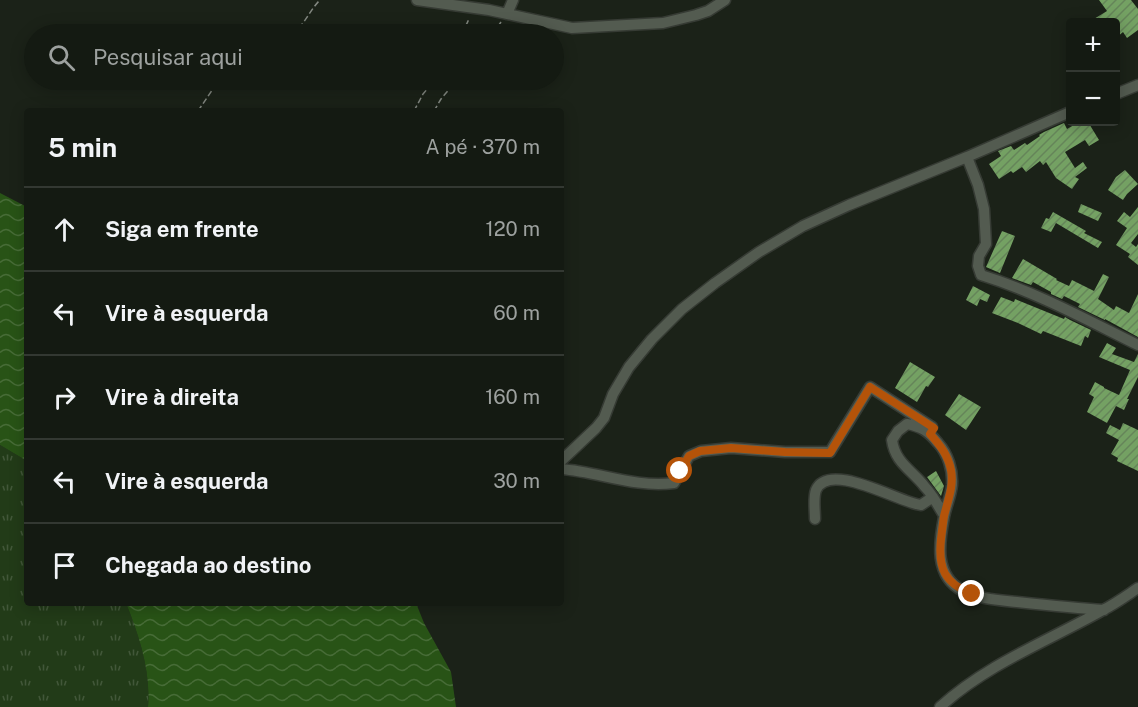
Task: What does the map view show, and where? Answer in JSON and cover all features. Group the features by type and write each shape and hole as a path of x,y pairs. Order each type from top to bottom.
{"street":[{"path":"417,0 475,8 553,24"},
{"path":"507,14 513,0"},
{"path":"564,26 572,28 663,23 702,13 725,0"},
{"path":"1120,92 1138,85"},
{"path":"564,458 604,418 613,394 629,367 652,339 682,309 759,252 803,226 849,205 1066,114"},
{"path":"967,157 984,209 986,244 979,256 978,266 981,275 1040,297 1138,345"},
{"path":"564,469 658,485 674,483 689,456 700,451 731,448 830,453 870,387 934,428 930,434"},
{"path":"944,515 926,487 903,465 893,450 892,440 907,424 920,427 930,434 946,454 952,484 944,515 940,550 941,566 961,590 991,599 1104,610"},
{"path":"814,519 816,491 823,482 833,480 859,483 915,504 921,505 933,497"},
{"path":"940,707 988,670 1104,610 1138,588"}],"path":[{"path":"302,24 311,8 320,0"},
{"path":"467,24 475,8"},
{"path":"500,24 507,14"},
{"path":"200,108 212,90"},
{"path":"416,108 426,90"},
{"path":"436,108 449,90"}],"green space":[{"path":"0,445 24,459 24,606 127,606 146,667 148,707 0,707"}],"water":[{"path":"0,193 24,205 24,459 0,445"},
{"path":"127,606 417,606 451,672 456,707 148,707 146,667"}],"building":[{"path":"1099,0 1131,0 1138,9 1138,30 1127,38 1123,32 1120,35 1120,18 1096,18 1107,11"},
{"path":"1064,123 1067,129 1072,126 1090,126 1099,140 1089,146 1085,140 1065,152 1075,168 1083,162 1087,168 1075,177 1079,179 1072,189 1056,178 1046,162 1043,165 1040,161 1026,172 1022,167 999,179 989,164 1001,156 998,151 1011,146 1014,150 1025,143 1027,145 1044,132"},
{"path":"1125,170 1138,184 1123,200 1108,190 1116,177"},
{"path":"1081,204 1102,213 1098,221 1078,212"},
{"path":"1138,207 1138,234 1131,243 1136,247 1138,244 1138,265 1128,257 1130,254 1116,245 1127,228 1117,221 1124,212 1130,217"},
{"path":"1053,212 1102,242 1098,248 1056,223 1051,232 1041,228 1046,218 1049,219"},
{"path":"1002,231 1015,236 1000,273 986,267"},
{"path":"1023,259 1069,286 1072,280 1094,291 1103,274 1109,277 1098,299 1114,310 1116,306 1129,313 1138,294 1138,337 1078,307 1080,304 1064,296 1062,299 1033,282 1031,285 1012,278"},
{"path":"973,286 990,295 987,302 980,299 977,306 966,300"},
{"path":"1001,297 1014,302 1015,299 1064,319 1065,317 1091,330 1088,338 1085,336 1081,346 1043,331 1041,334 992,313"},
{"path":"1107,343 1116,348 1112,354 1134,362 1138,354 1138,377 1124,410 1116,406 1107,423 1087,412 1094,397 1089,394 1095,382 1119,395 1130,370 1099,357"},
{"path":"910,362 935,377 928,387 926,386 917,402 895,388"},
{"path":"959,394 981,407 966,430 945,415"},
{"path":"1123,423 1138,430 1138,471 1117,461 1118,458 1111,454 1119,440 1106,433 1110,425 1120,430"},
{"path":"936,471 944,486 941,496 927,477"}],"route":[{"path":"680,471 689,456 700,451 731,448 830,453 870,387 934,428 930,434 946,454 952,484 944,515 940,550 941,566 953,584 972,594"}]}
